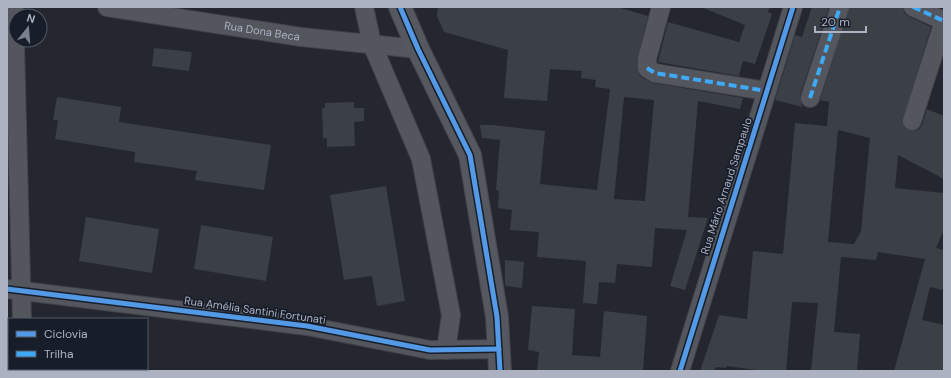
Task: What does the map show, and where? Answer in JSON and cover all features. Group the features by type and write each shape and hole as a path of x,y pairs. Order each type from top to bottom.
{"main road":[{"path":"400,7 418,49 470,155 497,317 500,371"}],"street":[{"path":"14,7 14,290 22,318"},
{"name":"Rua Dona Beca","path":"107,7 301,37 418,49"},
{"path":"364,7 372,44 421,159 451,315 446,350"},
{"path":"661,7 647,59 648,68 655,73 767,91"},
{"name":"Rua Mário Arnaud Sampaulo","path":"680,371 793,7"},
{"path":"810,98 840,7"},
{"path":"912,122 944,21 913,7"},
{"name":"Rua Amélia Santini Fortunati","path":"14,290 307,326 430,350 499,349"}],"building":[{"path":"438,7 617,7 648,16 637,59 638,73 641,77 653,83 743,98 740,109 698,101 688,217 708,218 685,290 670,286 687,230 655,228 652,267 617,264 615,283 599,282 597,304 583,303 586,261 537,257 539,232 510,230 512,210 498,208 499,191 496,190 500,140 482,138 480,125 545,131 540,184 597,190 610,89 595,87 596,80 581,78 582,71 550,69 547,101 504,98 508,50 444,32 437,16","holes":["624,97 654,100 645,201 614,199"]},
{"path":"701,7 770,7 768,12 772,14 755,64 743,61 739,76 658,62 668,22 739,42 745,25"},
{"path":"812,7 829,7 800,95 802,107 775,100 795,35 802,37"},
{"path":"850,7 903,7 904,13 908,16 931,27 902,123 905,128 914,131 919,129 922,125 927,109 944,116 944,179 898,155 895,188 944,193 944,229 936,248 944,250 944,283 942,290 930,287 922,320 944,325 944,371 894,371 925,259 878,252 876,260 841,257 834,332 860,334 857,371 811,371 818,303 792,302 786,371 764,371 727,366 726,368 716,367 714,371 700,371 719,315 747,319 753,251 783,254 795,123 827,126 829,102 820,100","holes":["838,130 870,138 861,231 854,244 828,242"]},
{"path":"154,48 192,52 189,71 152,66"},
{"path":"57,97 121,107 119,122 271,145 264,190 195,180 197,171 134,162 135,152 55,139 58,120 53,120"},
{"path":"354,102 354,108 364,108 364,121 354,122 355,146 327,147 327,138 323,138 322,108 325,108 325,103"},
{"path":"386,186 405,301 377,306 372,276 344,280 330,195"},
{"path":"86,217 159,229 152,273 79,261"},
{"path":"201,225 273,237 266,281 194,269"},
{"path":"505,260 524,262 522,288 505,286"},
{"path":"532,306 575,309 572,355 600,357 604,311 647,316 643,371 537,371 539,352 528,350"}],"marked path":[{"path":"810,98 840,7"},
{"path":"913,7 944,21"},
{"path":"647,68 655,73 767,91"}],"cycle path":[{"path":"400,7 418,49 470,155 497,317 500,371"},
{"path":"680,371 793,7"},
{"path":"7,289 307,326 430,350 499,349"}]}
